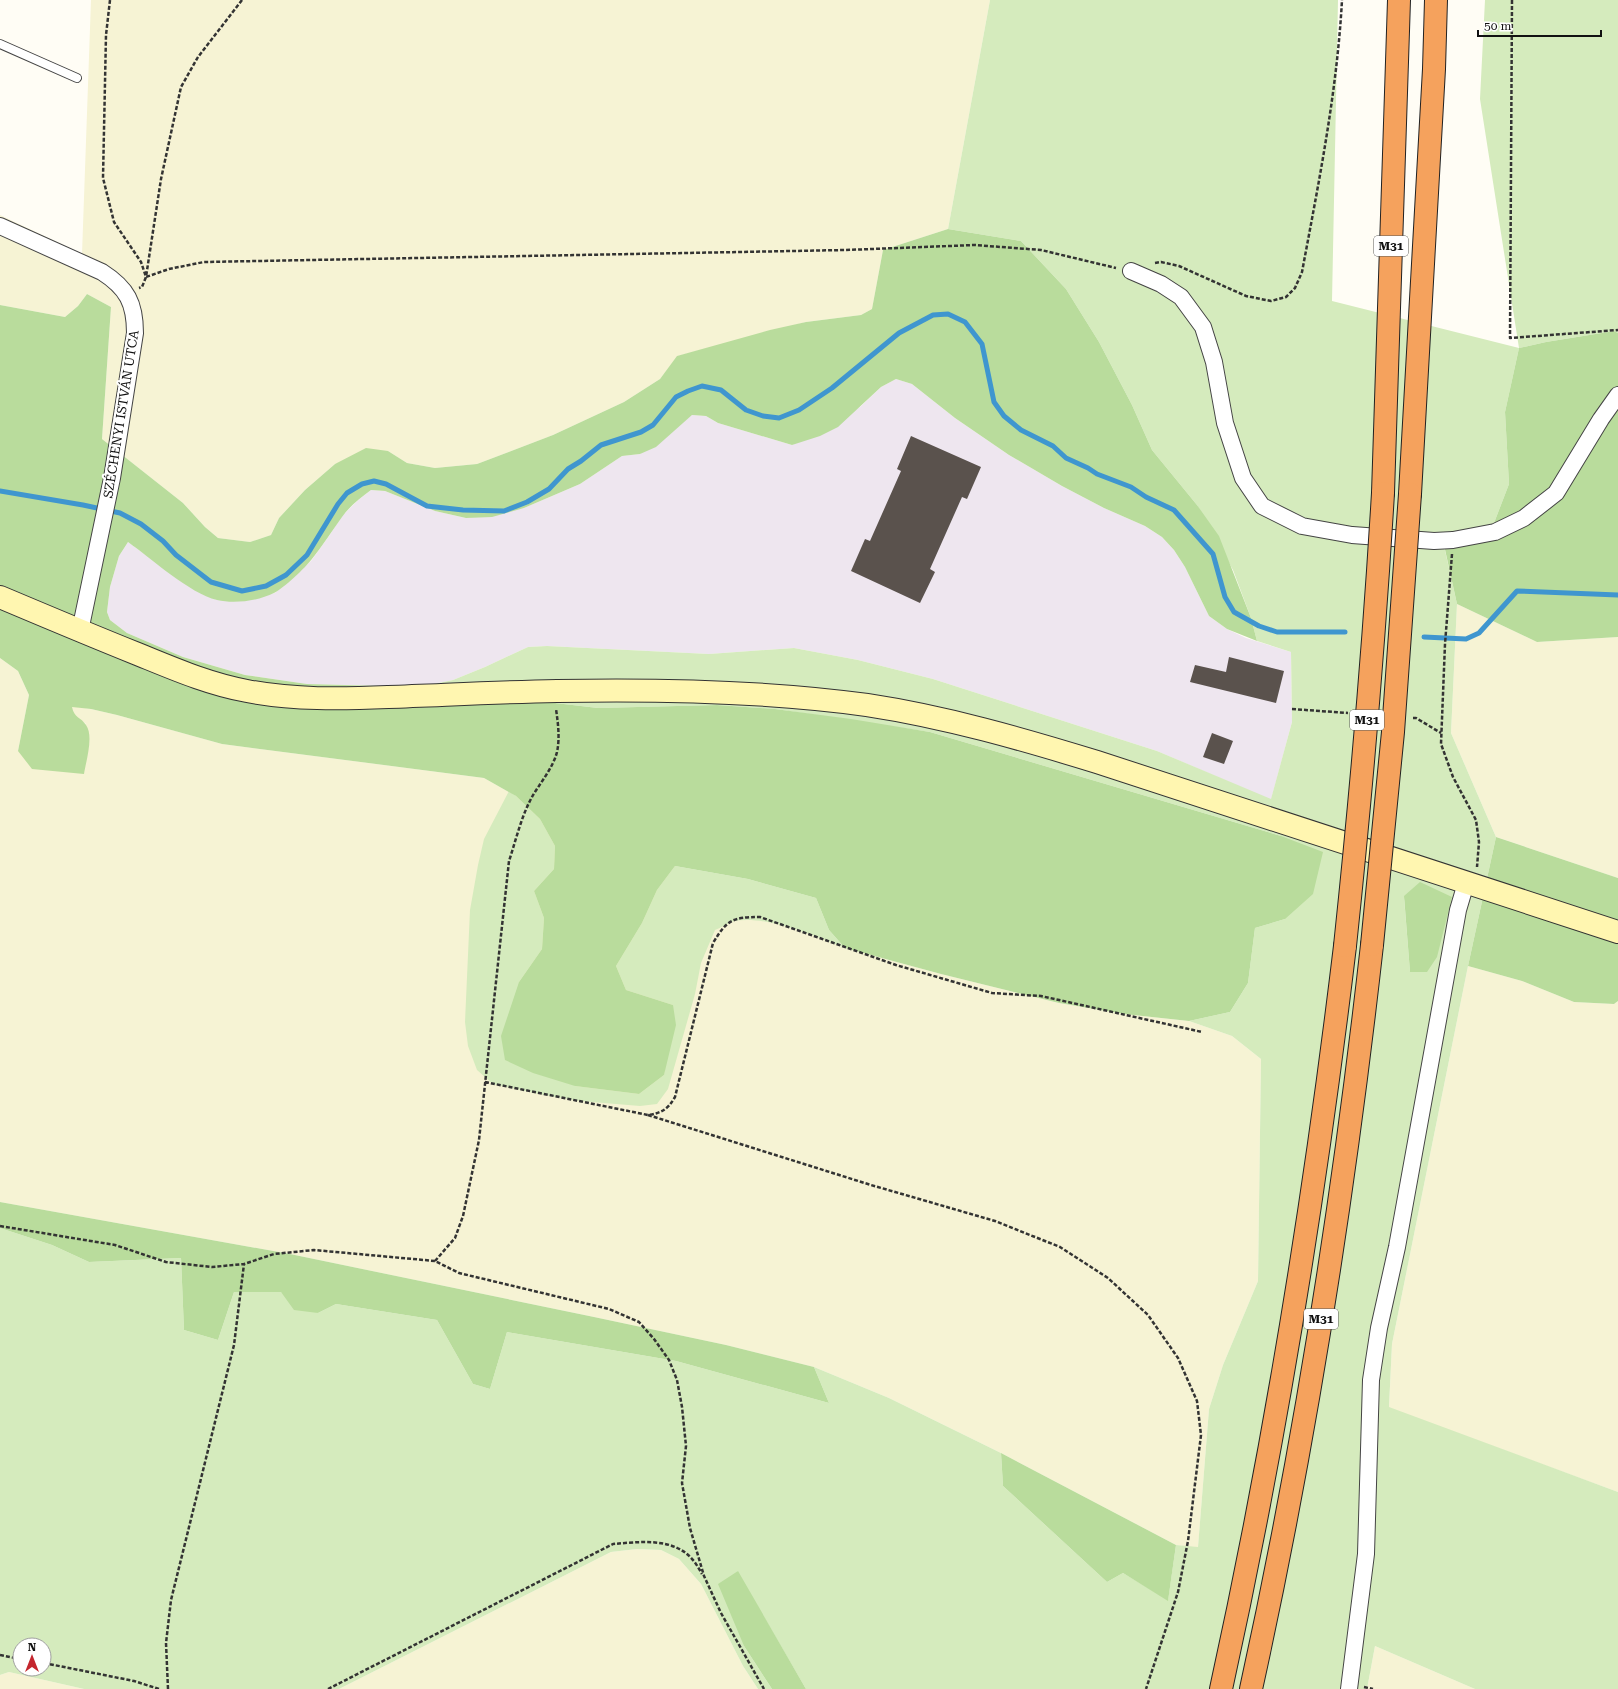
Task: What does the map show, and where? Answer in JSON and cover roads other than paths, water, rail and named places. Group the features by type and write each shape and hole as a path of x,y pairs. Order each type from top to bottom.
{"highway":[{"name":"M31","path":"1222,1689 1269,1455 1300,1273 1325,1101 1356,839 1373,646 1383,493 1399,0"},
{"name":"M31","path":"1252,1689 1298,1455 1328,1273 1352,1110 1372,945 1392,732 1410,494 1434,69 1436,0"}],"main road":[{"path":"0,597 178,671 214,683 249,692 340,699 554,691 666,690 738,693 824,700 870,706 967,725 1097,762 1618,932"}],"street":[{"name":"SZÉCHENYI ISTVÁN UTCA","path":"0,226 102,272 117,282 126,294 135,316 135,333 112,478 80,631"},
{"path":"1131,271 1161,284 1181,297 1203,327 1214,362 1225,423 1243,478 1262,506 1302,526 1352,535 1434,541 1453,540 1495,532 1524,518 1556,493 1601,419 1618,395"},
{"path":"1349,1689 1366,1554 1371,1380 1379,1328 1397,1247 1458,910 1470,884"}],"lane":[{"path":"0,44 77,78"}],"waterway":[{"path":"0,491 120,513 141,524 163,541 176,555 211,582 242,591 266,586 286,575 307,555 338,504 347,493 362,484 374,481 386,484 427,506 463,510 504,511 527,502 549,489 568,469 601,445 641,432 653,425 676,397 688,391 702,386 721,390 746,410 763,416 779,418 799,410 832,388 899,333 933,315 948,314 965,322 982,344 994,402 1004,416 1021,430 1053,446 1066,458 1088,468 1097,474 1131,487 1146,497 1174,510 1213,554 1225,597 1234,612 1259,626 1277,632 1345,632"},
{"path":"1424,637 1466,639 1479,633 1517,591 1618,595"}]}
